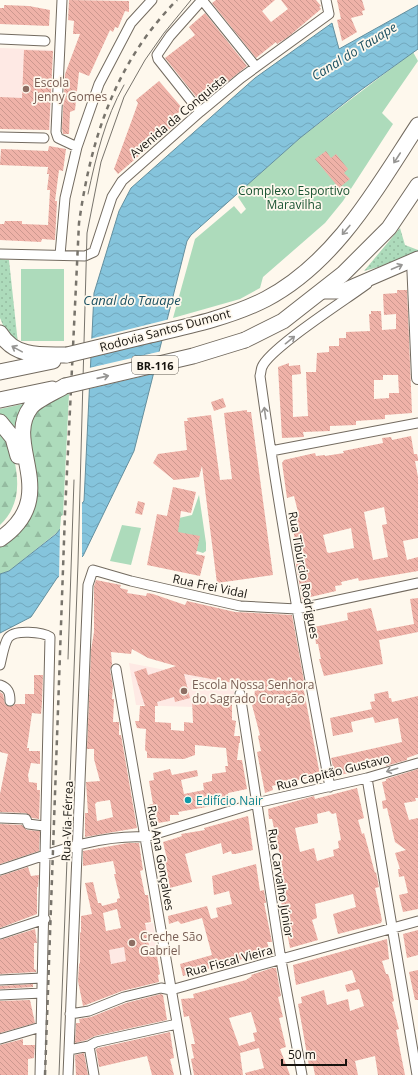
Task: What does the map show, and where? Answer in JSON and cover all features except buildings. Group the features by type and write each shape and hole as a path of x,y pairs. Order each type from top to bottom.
{"highway":[{"name":"Rodovia Santos Dumont","path":"0,372 54,361 67,355 182,328 237,311 268,298 297,278 322,256 352,223 366,205 418,125"},
{"name":"BR-116","path":"0,400 193,356 245,340 283,321 322,292 343,274 389,228 418,185"},
{"path":"0,333 4,340 12,347 22,352 31,354 67,355"},
{"path":"0,531 15,514 22,497 19,443 25,419 31,407 41,399 65,386"},
{"path":"0,422 19,443 30,477 29,500 26,509 15,527 0,539"}],"main road":[{"path":"322,292 339,292 416,259"}],"street":[{"path":"62,0 56,132 58,138 77,147"},
{"path":"0,254 60,255 65,198 77,147 99,84 124,33 152,0"},
{"path":"200,112 158,59 158,52 202,0 256,67"},
{"name":"Avenida da Conquista","path":"60,255 90,255 94,252 97,247 112,197 122,181 200,112 256,67 329,14 326,0"},
{"path":"0,39 45,41"},
{"path":"0,137 44,138"},
{"path":"416,259 418,378"},
{"name":"Rua Tibúrcio Rodrigues","path":"330,787 296,609 270,452 260,376 262,367 267,360 291,338 381,273"},
{"path":"270,452 418,423"},
{"name":"Rua Frei Vidal","path":"93,570 131,581 240,606 296,609 418,583"},
{"name":"Rua Via Férrea","path":"68,1075 88,585 93,570"},
{"name":"Rua Via Férrea","path":"0,665 8,637 13,634 18,632 37,633 46,634 50,637 50,712 44,826 46,856 40,1075"},
{"name":"Rua Ana Gonçalves","path":"116,669 186,1075"},
{"path":"0,685 6,687 10,693 10,700"},
{"name":"Rua Carvalho Júnior","path":"240,694 281,960 302,1075"},
{"name":"Rua Capitão Gustavo","path":"0,870 46,856 78,844 132,836 146,836 256,803 367,778 418,762"},
{"path":"367,778 417,1075"},
{"path":"0,818 26,820 28,824 44,826"},
{"path":"0,934 44,919"},
{"name":"Rua Fiscal Vieira","path":"70,1014 89,1011 124,997 161,988 171,990 418,921"},
{"path":"0,980 42,978"},
{"path":"0,995 42,993"},
{"path":"69,1050 88,1046 96,1042 177,1024"},
{"path":"0,1039 41,1028"},
{"path":"88,1046 94,1075"}],"shaded area":[{"name":"Escola Jenny Gomes","path":"0,48 53,50 50,130 0,128"},
{"name":"Escola Nossa Senhora do Sagrado Coração","path":"129,663 233,683 236,704 193,700 193,707 136,705"},
{"name":"Creche São Gabriel","path":"153,923 158,956 111,964 106,931"}],"green space":[{"name":"Complexo Esportivo Maravilha","path":"413,52 418,61 382,113 393,124 343,201 325,223 263,277 260,288 240,299 173,318 195,239 234,206 241,214 246,209 238,197 246,186 300,138"},
{"path":"400,228 405,245 418,250 418,252 404,260 364,271"},
{"path":"0,259 9,260 18,344 5,330 0,318"},
{"path":"21,269 64,269 64,341 21,341"},
{"path":"69,394 63,515 61,516 60,530 9,571 0,574 0,544 35,492 11,445 16,466 16,497 8,516 0,525 0,409"},
{"path":"199,495 206,543 206,551 203,553 176,544 179,518 192,515"},
{"path":"122,525 141,528 131,565 110,561"}],"water":[{"name":"Canal do Tauape","path":"418,5 418,49 361,90 300,138 191,235 187,241 134,451 83,556 57,578 31,617 0,633 0,574 9,571 56,534 84,501 94,293 119,211 131,188 255,78 332,23 339,49"}],"pier":[{"path":"170,319 164,339 89,358 90,339"},
{"path":"162,351 156,373 88,389 89,368"},
{"path":"82,501 82,559 59,579 60,527"}],"tram line":[{"path":"59,1075 78,563 87,233 101,162 124,97 145,60 164,33 191,0"},
{"path":"88,194 106,124 124,85"},
{"path":"68,659 74,480"}],"railway":[{"path":"45,1075 65,513 79,223 91,161 109,103 137,49 155,24 177,0"}],"place":[{"name":"Escola Jenny Gomes","path":"26,89"},
{"name":"Escola Nossa Senhora do Sagrado Coração","path":"184,691"},
{"name":"Edifício Nair","path":"188,800"},
{"name":"Creche São Gabriel","path":"132,943"}]}
